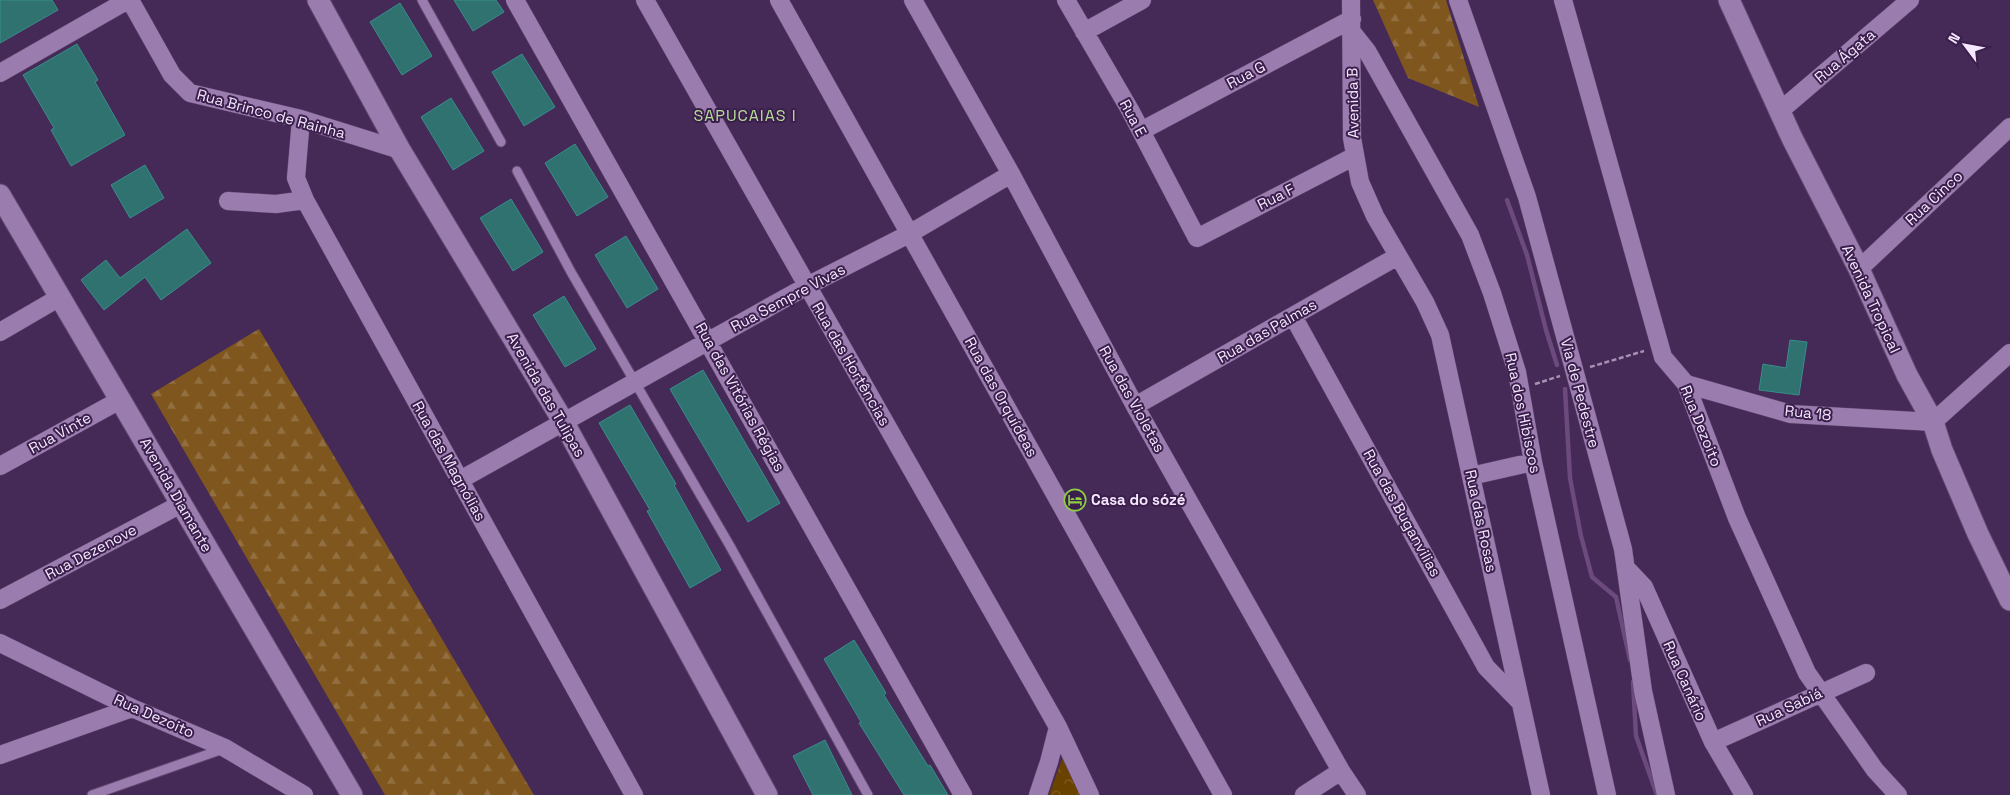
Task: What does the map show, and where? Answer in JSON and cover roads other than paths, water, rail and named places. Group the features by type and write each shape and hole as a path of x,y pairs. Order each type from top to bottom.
{"street":[{"path":"0,73 129,0"},
{"name":"Rua Brinco de Rainha","path":"129,0 172,75 190,93 301,119 400,150"},
{"name":"Avenida das Tulipas","path":"318,0 400,150 563,421 766,795"},
{"name":"Rua das Vitórias Régias","path":"514,0 963,795"},
{"name":"Rua das Hortências","path":"646,0 1058,727 1090,795"},
{"name":"Rua das Orquídeas","path":"779,0 1223,795"},
{"name":"Rua das Violetas","path":"913,0 1011,174 1135,406 1341,771 1357,795"},
{"name":"Rua E","path":"1066,0 1141,131 1196,238"},
{"path":"1084,32 1142,0"},
{"name":"Avenida B","path":"1351,0 1352,138 1360,182 1371,207 1398,256"},
{"name":"Via de Pedestre","path":"1458,0 1527,197 1623,549 1643,691 1666,795"},
{"name":"Rua Dezoito","path":"1563,0 1663,357 1686,384 1737,518 1806,672 1875,770 1898,795"},
{"name":"Avenida Tropical","path":"1729,0 1780,111 1859,269 1907,375 1934,422 1942,450 2008,590"},
{"name":"Rua Ágata","path":"1780,111 1910,0"},
{"name":"Rua G","path":"1141,131 1352,26"},
{"name":"Rua dos Hibiscos","path":"1352,26 1470,235 1492,293 1518,372 1533,462 1607,795"},
{"name":"Rua das Magnólias","path":"301,119 296,178 305,200 634,795"},
{"name":"Rua Cinco","path":"1859,269 2010,127"},
{"name":"Rua F","path":"1196,238 1356,156"},
{"name":"Rua Sempre Vivas","path":"460,480 807,286 909,234 1011,174"},
{"name":"Avenida Diamante","path":"0,196 352,795"},
{"path":"228,201 276,204 305,200"},
{"name":"Rua das Palmas","path":"1135,406 1398,256"},
{"name":"Rua das Rosas","path":"1398,256 1440,335 1541,795"},
{"path":"0,332 60,297"},
{"name":"Rua das Buganvilias","path":"1293,316 1486,667 1521,703"},
{"path":"1934,422 2010,353"},
{"name":"Rua 18","path":"1686,384 1791,414 1934,422"},
{"name":"Rua Vinte","path":"0,466 120,400"},
{"path":"1471,476 1533,462"},
{"name":"Rua Dezenove","path":"0,600 181,504"},
{"name":"Rua Canário","path":"1626,568 1644,587 1713,742 1744,795"},
{"name":"Rua Dezoito","path":"0,643 132,708 225,748 304,795"},
{"name":"Rua Sabiá","path":"1713,742 1820,692 1866,673"},
{"path":"0,755 132,708"},
{"path":"1038,795 1058,727"},
{"path":"1304,795 1341,771"}],"lane":[{"path":"422,0 501,142"},
{"path":"517,171 570,272 734,554 868,795"},
{"path":"92,795 225,748"}],"waterway":[{"path":"1507,200 1527,255 1557,365"},
{"path":"1565,389 1570,478 1581,536 1592,577 1616,597 1630,660"},
{"path":"1633,682 1636,736 1657,795"}],"place":[{"name":"Casa do sózé","path":"1075,500"}],"district":[{"name":"SAPUCAIAS I","path":"745,115"}]}
